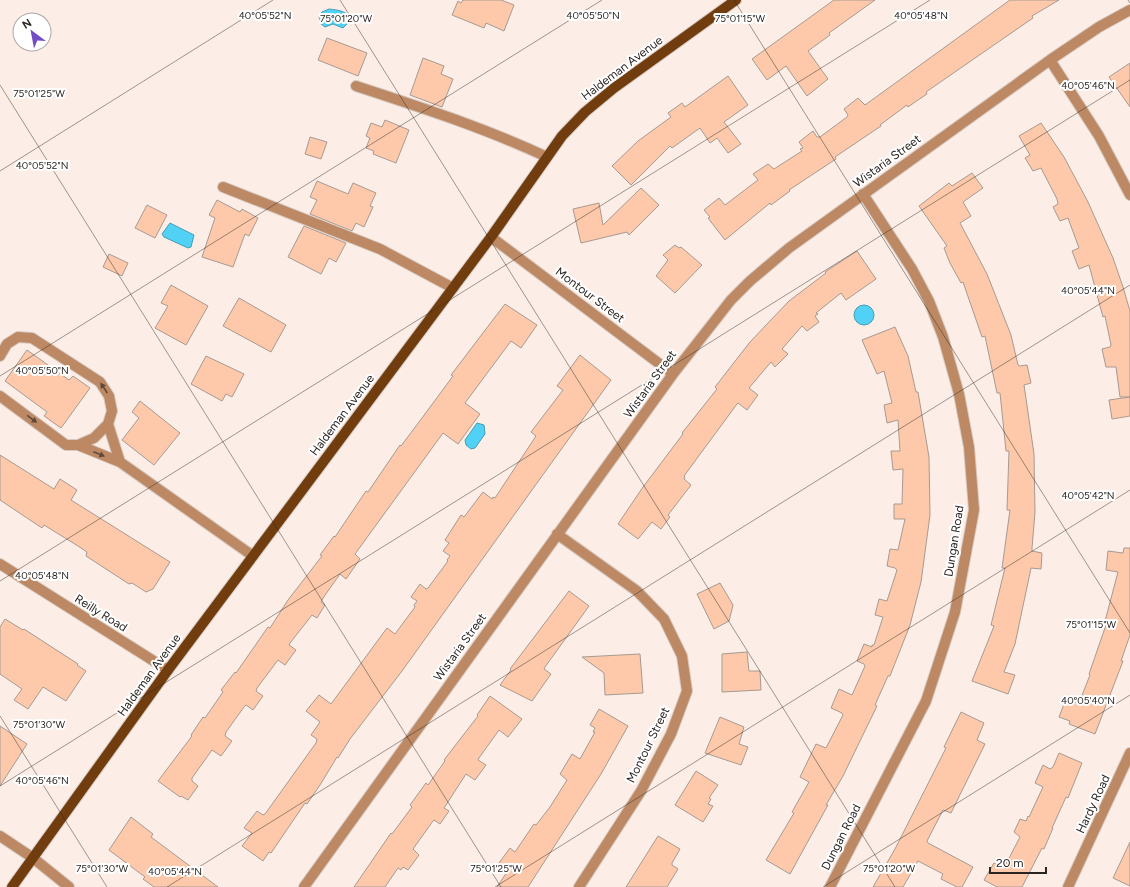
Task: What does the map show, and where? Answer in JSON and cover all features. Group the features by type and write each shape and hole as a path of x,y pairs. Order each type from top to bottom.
{"main road":[{"name":"Haldeman Avenue","path":"12,887 168,670 491,237 562,136 586,112 614,88 736,0"}],"street":[{"name":"Wistaria Street","path":"304,887 673,374 713,321 750,280 789,248 1050,60 1099,27 1130,10"},
{"path":"1050,60 1099,136 1130,195"},
{"path":"356,86 448,116 517,143 547,157"},
{"path":"223,188 380,249 453,288"},
{"name":"Dungan Road","path":"830,887 926,701 955,612 974,510 969,447 959,394 943,337 929,301 912,269 863,194"},
{"name":"Montour Street","path":"491,237 673,374"},
{"path":"0,356 7,344 18,337 32,338 100,382 109,396 112,411 108,424 94,438 78,445"},
{"path":"0,396 66,444 78,445 120,462 253,556"},
{"path":"108,424 120,462"},
{"name":"Montour Street","path":"557,534 637,592 664,619 682,656 687,691 671,734 641,791 579,887"},
{"name":"Reilly Road","path":"0,564 168,670"},
{"name":"Hardy Road","path":"1068,887 1130,753"},
{"path":"0,836 33,858 69,887"}],"water":[{"path":"329,9 345,13 351,20 343,28 333,24 325,27 321,24 319,16 322,12"},
{"path":"170,223 194,235 191,247 188,248 164,237 162,234"},
{"path":"860,305 868,305 874,311 874,319 868,325 860,325 854,319 854,311"},
{"path":"477,423 484,425 485,434 475,448 471,449 466,445 465,440"}],"building":[{"path":"463,0 501,0 514,5 504,31 486,23 484,28 452,15 458,1 461,3"},
{"path":"834,0 875,0 829,33 830,35 808,51 828,79 807,96 786,66 767,80 752,59"},
{"path":"1010,0 1059,0 1032,16 1033,18 926,92 927,94 908,107 907,105 880,125 881,126 835,157 836,159 789,190 790,191 771,205 770,203 725,240 708,218 710,217 704,210 719,198 725,205 758,180 753,174 768,164 774,169 802,151 800,149 803,148 799,142 813,131 817,137 820,137 847,117 848,115 844,109 858,98 865,105"},
{"path":"327,38 367,53 358,76 318,60"},
{"path":"423,58 444,66 441,74 453,79 442,107 410,95"},
{"path":"1130,63 1130,107 1109,77"},
{"path":"728,76 748,105 724,122 741,144 728,153 717,138 710,143 700,128 672,148 670,146 631,185 612,166 638,141 671,117 668,113 682,103 685,107"},
{"path":"385,120 409,130 396,163 373,154 374,151 366,148 370,138 366,136 371,123 382,127"},
{"path":"1041,123 1064,157 1088,202 1113,258 1123,287 1130,311 1130,397 1120,397 1116,367 1106,367 1102,349 1110,347 1111,345 1105,316 1103,317 1089,265 1079,269 1072,251 1079,248 1068,218 1060,221 1053,207 1058,204 1057,199 1041,168 1033,171 1025,158 1030,155 1019,136"},
{"path":"310,137 327,142 321,159 305,154"},
{"path":"972,173 983,188 963,202 971,216 960,223 987,274 1011,335 1018,365 1027,365 1031,383 1024,385 1034,454 1035,512 1032,551 1042,553 1041,569 1031,568 1015,644 1004,672 1015,675 1008,694 972,681 994,626 991,625 1005,568 1002,568 1010,510 1007,510 1009,451 1006,451 1000,393 997,393 985,336 982,337 963,282 961,283 950,263 944,248 947,246 919,206 949,183 952,186"},
{"path":"317,181 348,194 353,183 376,193 370,206 373,207 364,227 356,223 352,231 310,214 317,200 310,197"},
{"path":"641,188 659,205 629,235 627,232 581,243 573,209 599,203 603,225"},
{"path":"217,200 240,212 242,209 258,218 249,236 245,234 233,267 202,257 215,218 209,215"},
{"path":"147,205 167,215 155,238 135,228"},
{"path":"304,226 346,243 336,262 329,258 321,274 288,257"},
{"path":"675,245 679,248 681,247 702,265 675,293 656,276 668,260 663,255"},
{"path":"857,251 876,279 846,300 841,293 816,313 818,314 815,316 819,322 807,331 802,326 782,349 788,354 775,367 771,362 749,388 758,395 747,410 738,403 737,404 684,476 684,479 691,485 668,515 670,517 661,529 652,522 638,539 618,524 643,487 683,434 682,433 717,389 715,387 750,342 789,301 826,273 825,272"},
{"path":"109,254 128,263 122,276 103,267"},
{"path":"171,285 208,306 186,345 155,328 168,306 161,303"},
{"path":"239,298 286,325 271,352 223,326"},
{"path":"505,304 537,325 521,348 511,341 465,403 480,414 458,444 443,433 355,554 360,559 346,579 340,574 323,598 321,602 325,605 317,618 312,615 290,643 289,645 296,650 285,665 278,660 257,688 256,691 263,696 253,710 246,705 226,732 225,736 232,741 221,756 212,750 192,778 192,781 198,786 188,800 181,796 180,797 158,781 192,736 191,735 203,717 205,718 223,692 221,690 235,672 236,673 268,627 270,628 288,600 322,556 320,555 334,536 335,537 366,491 368,492 400,445 401,446 453,376 451,375"},
{"path":"895,327 908,356 916,392 918,392 929,457 930,515 921,582 910,625 890,676 888,676 875,705 877,706 843,776 826,805 828,805 790,874 766,860 794,813 792,812 809,782 800,777 816,744 826,748 843,715 842,713 831,708 839,689 852,695 865,666 857,661 864,644 872,647 872,645 874,645 883,617 875,615 879,599 887,601 897,570 887,566 890,549 898,550 905,519 894,519 894,504 902,504 903,469 893,470 891,451 900,451 898,420 887,423 884,405 892,403 884,371 877,374 862,340"},
{"path":"27,350 69,380 73,376 90,388 61,428 44,416 47,412 5,381"},
{"path":"580,355 611,380 402,671 350,739 338,758 337,757 307,804 305,803 271,853 269,852 263,861 242,846 252,833 244,828 257,811 263,815 265,814 316,743 317,739 311,735 320,722 306,711 319,695 331,704 387,628 395,634 415,607 414,605 417,601 411,597 420,584 426,589 428,588 448,561 447,560 450,556 443,551 449,543 445,540 461,515 464,517 483,492 492,499 493,497 495,498 536,436 531,432 563,390 557,386"},
{"path":"206,356 244,374 232,397 226,394 222,401 191,384"},
{"path":"1130,397 1130,416 1112,419 1109,400"},
{"path":"140,401 180,433 154,465 122,440 139,418 132,412"},
{"path":"0,455 54,489 60,479 77,490 71,500 170,562 153,589 146,592 132,583 129,584 86,556 87,552 78,546 44,525 42,528 0,500"},
{"path":"1124,548 1130,548 1130,635 1121,661 1123,661 1095,734 1069,724 1070,721 1059,717 1066,699 1079,703 1090,675 1089,674 1106,625 1104,625 1118,572 1106,570 1108,551 1123,553"},
{"path":"720,583 733,605 729,621 714,629 697,594"},
{"path":"569,591 589,606 545,667 544,669 551,674 532,701 500,685 511,670 510,669"},
{"path":"5,619 23,630 24,629 78,664 77,665 86,671 66,701 43,687 28,709 14,700 22,689 0,674 0,627"},
{"path":"747,652 749,671 760,671 761,690 722,692 722,654"},
{"path":"640,654 643,693 605,695 604,673 582,657"},
{"path":"490,696 522,719 508,737 499,730 478,760 486,765 475,780 466,774 444,808 449,811 440,824 434,820 413,849 419,855 408,870 403,867 401,870 398,868 385,887 354,887 391,833 392,834 412,807 410,805 426,783 428,785 445,761 444,760 478,716 477,715"},
{"path":"599,709 628,726 601,774 528,887 497,887 507,872 507,869 499,863 510,848 515,852 534,824 536,825 550,807 567,780 560,774 572,754 580,759 595,732 593,732 595,728 590,725"},
{"path":"961,712 984,723 977,740 985,744 951,813 943,810 927,841 928,843 973,867 962,887 957,887 941,879 943,874 918,861 903,887 873,887 895,849 946,748 944,747"},
{"path":"720,717 744,727 739,744 748,747 741,765 705,753"},
{"path":"0,726 27,744 0,786"},
{"path":"1059,753 1082,763 1068,798 1066,797 1044,849 1042,848 1022,887 997,887 984,880 994,863 1003,868 1005,866 1020,837 1014,832 1020,819 1026,821 1028,816 1029,817 1043,787 1035,783 1043,765 1050,769 1053,767"},
{"path":"696,771 718,785 709,798 711,799 708,804 713,806 703,822 675,805"},
{"path":"131,817 153,834 151,837 218,887 154,887 143,879 145,877 109,850"},
{"path":"658,836 680,849 672,863 672,865 678,869 667,887 626,887"},
{"path":"1130,842 1130,886 1113,878"}]}
